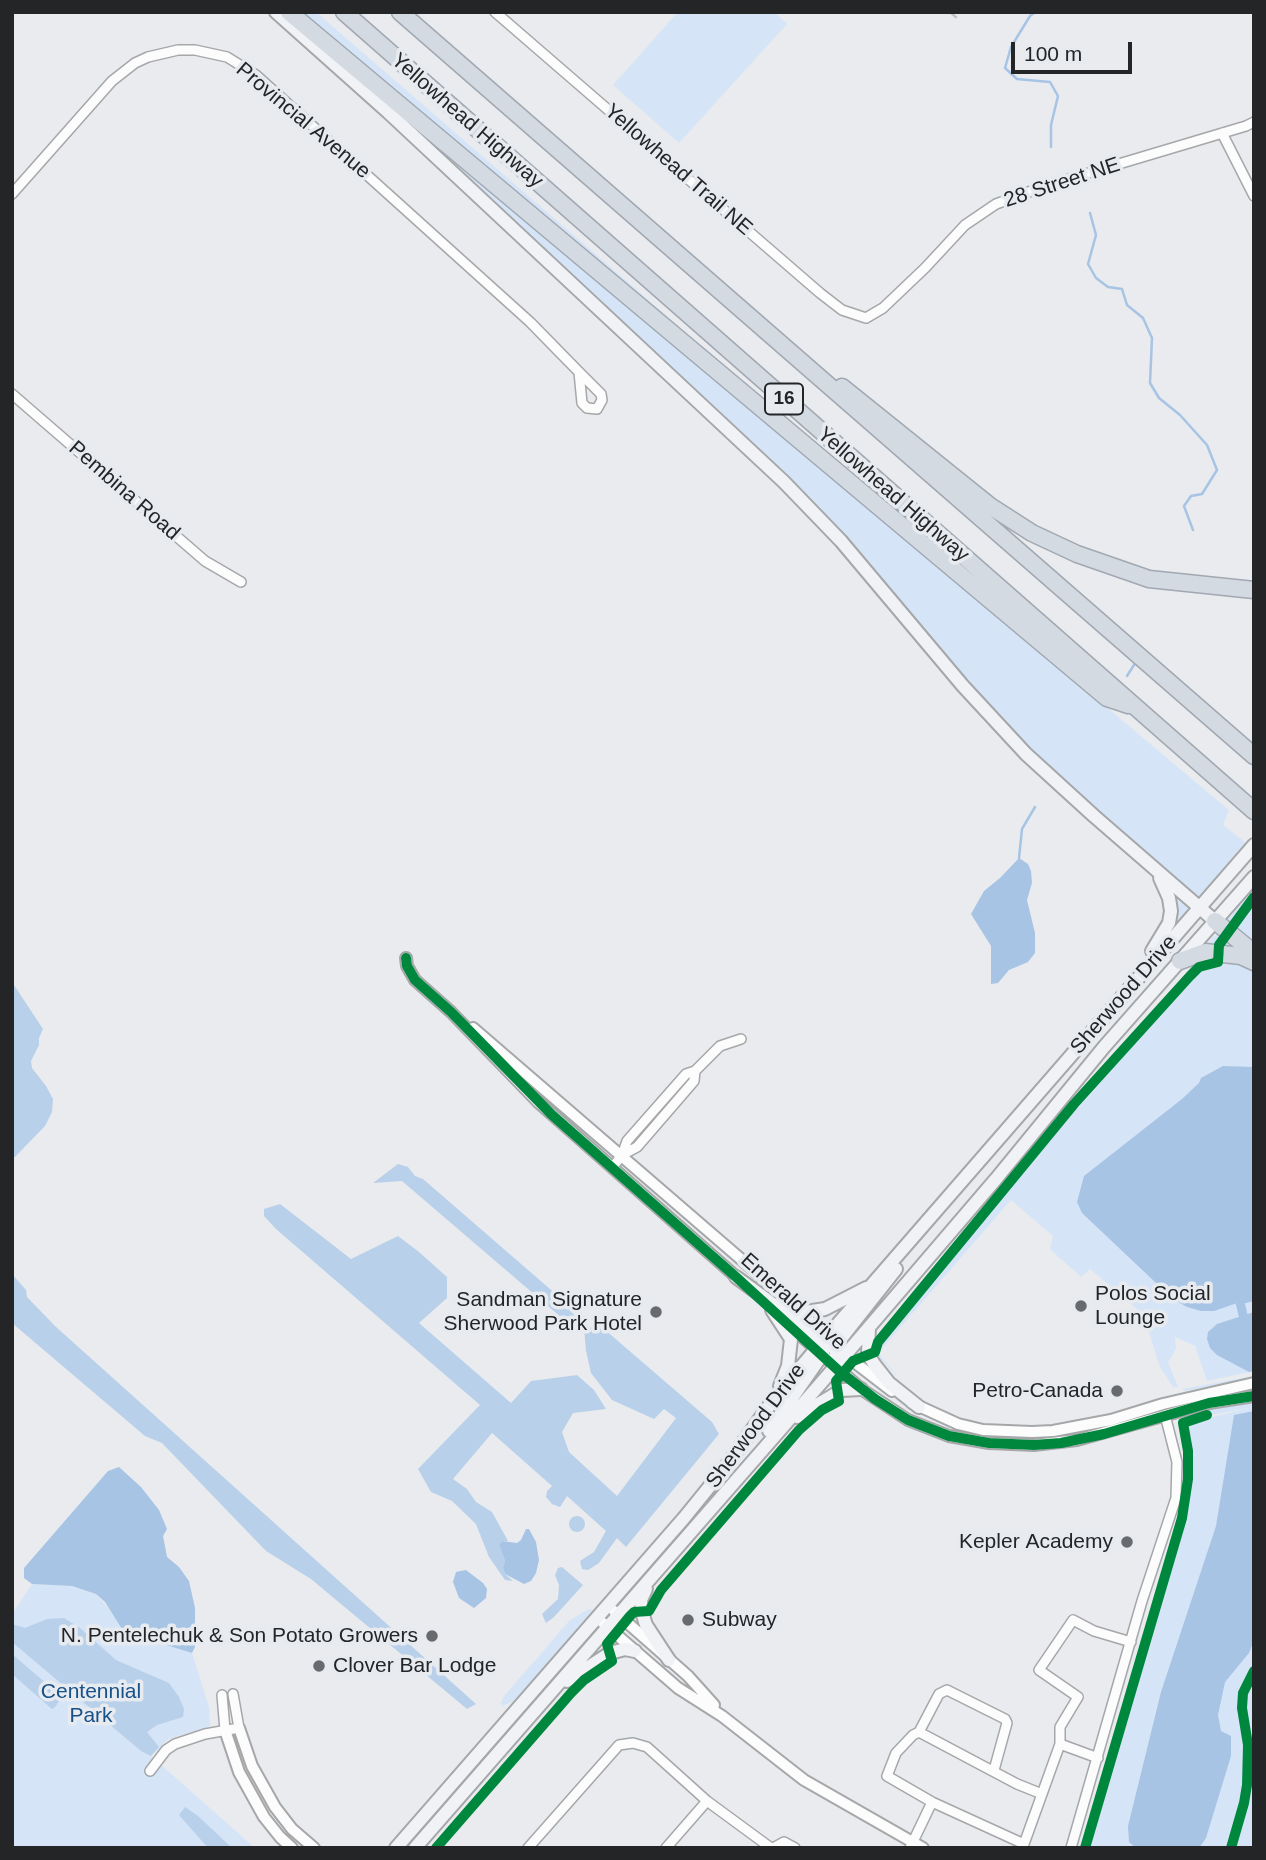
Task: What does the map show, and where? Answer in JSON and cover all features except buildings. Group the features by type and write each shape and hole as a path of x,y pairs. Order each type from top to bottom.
{"highway":[{"path":"289,12 1107,698 1134,706"},
{"name":"Yellowhead Highway","path":"344,12 1254,811"},
{"name":"Yellowhead Highway","path":"400,12 1254,756"},
{"path":"416,12 465,68"},
{"path":"777,341 861,400 990,506 1032,533 1077,554 1149,579 1254,590"},
{"path":"1216,921 1254,953"},
{"path":"1180,961 1205,952 1241,956 1254,962"}],"main road":[{"path":"276,12 388,112 784,482 841,541 963,686 1026,754 1216,921"},
{"name":"Sherwood Drive","path":"396,1848 713,1484 774,1399 829,1347 872,1285 1253,845"},
{"path":"1124,994 1169,923 1170,898 1157,871"},
{"name":"Sherwood Drive","path":"829,1347 869,1327 996,1179 1104,1047 1254,877"},
{"path":"764,1448 772,1427 829,1347 901,1263 907,1245"},
{"path":"736,1277 829,1347"},
{"path":"798,1310 806,1312 825,1309 872,1285"},
{"path":"772,1310 791,1339 788,1366 774,1399"},
{"path":"869,1327 868,1354 874,1364 889,1383 919,1407"},
{"name":"Sherwood Drive","path":"415,1848 835,1367 829,1347"},
{"path":"782,1427 842,1390 861,1389"},
{"path":"655,1572 643,1593 640,1606 646,1625 669,1660"},
{"path":"538,1707 600,1657 617,1650 635,1651"}],"street":[{"name":"Yellowhead Trail NE","path":"495,12 820,293 842,310 866,318"},
{"name":"Provincial Avenue","path":"12,194 112,81 135,63 178,50 195,50 227,57 265,83 530,322 579,372"},
{"name":"28 Street NE","path":"866,318 883,308 965,225 996,204 1045,186 1254,122"},
{"path":"1222,133 1254,196"},
{"name":"Pembina Road","path":"12,394 205,561 241,582"},
{"name":"Emerald Drive","path":"406,958 407,966 415,980 451,1012 538,1102 772,1310 919,1407 958,1424 983,1430 1032,1433 1111,1420 1163,1404 1254,1383"},
{"name":"Emerald Drive","path":"451,1012 482,1034 798,1310 815,1326 829,1347"},
{"path":"612,1168 622,1155 627,1141 686,1074 695,1072 720,1046 741,1039"},
{"name":"Emerald Drive","path":"835,1367 861,1389 908,1420 949,1436 989,1443 1061,1443 1104,1434 1209,1403 1254,1396"},
{"path":"1071,1848 1176,1498 1177,1462 1165,1415"},
{"path":"608,1605 688,1676 722,1716"},
{"path":"597,1618 678,1688 722,1716 804,1780 915,1846 932,1802"},
{"path":"994,1770 1007,1723 1005,1719 947,1690 939,1694 919,1732 896,1753 887,1776 932,1802 1023,1846 1060,1744 1060,1727 1078,1697 1039,1670 1073,1620 1094,1631 1131,1642"},
{"path":"233,1694 239,1728 252,1766 275,1807 292,1829 314,1848"},
{"path":"222,1695 225,1730 239,1772 264,1817 292,1848"},
{"path":"150,1770 166,1750 175,1744 239,1728"},
{"path":"919,1732 1017,1784 1042,1794"},
{"path":"528,1848 619,1745 633,1743 647,1747 708,1801 772,1848 784,1842 795,1848"},
{"path":"1060,1744 1098,1758"},
{"path":"666,1848 708,1801"}],"green space":[{"path":"294,12 316,12 773,408"},
{"path":"678,12 774,12 787,24 679,143 613,85"},
{"path":"390,106 1229,810 1223,825 1246,843 1203,895 1189,892 1037,758 934,644 845,538 763,454"},
{"path":"1254,888 1254,948 1229,924 1228,919"},
{"path":"1174,899 1190,910 1165,938"},
{"path":"1217,934 1221,935 1244,954 1205,945"},
{"path":"1222,959 1254,968 1254,1371 1207,1381 1195,1346 1175,1337 1176,1349 1168,1362 1178,1387 1173,1387 1160,1367 1148,1329 1134,1316 1138,1310 1090,1269 1081,1277 1050,1249 1053,1236 1011,1200 878,1353 902,1381 876,1354 889,1331 1072,1109 1184,984 1201,969 1221,965"},
{"path":"12,982 43,1029 31,1061 32,1068 53,1099 52,1112 45,1126 12,1160"},
{"path":"398,1164 408,1167 415,1176 423,1179 565,1302 576,1318 563,1319 402,1181 373,1183"},
{"path":"280,1204 351,1259 398,1236 419,1252 447,1277 447,1298 419,1323 511,1403 531,1381 577,1375 594,1390 606,1409 573,1413 562,1432 569,1452 617,1496 676,1418 664,1409 654,1419 612,1400 591,1373 584,1327 604,1329 712,1422 719,1434 626,1547 617,1538 599,1563 588,1570 582,1569 580,1561 594,1552 606,1531 567,1496 560,1507 552,1504 546,1497 552,1486 492,1433 453,1479 467,1489 476,1502 492,1512 508,1541 502,1541 499,1545 505,1561 505,1574 513,1581 505,1580 489,1557 476,1524 452,1501 431,1492 418,1469 480,1405 276,1229 264,1216 264,1209"},
{"path":"12,1274 26,1290 27,1297 55,1326 476,1704 467,1709 311,1579 266,1551 162,1443 145,1436 12,1323"},
{"path":"1254,1376 1185,1391 1182,1389"},
{"path":"1254,1402 1254,1668 1244,1684 1240,1701 1247,1768 1230,1848 1086,1848 1185,1510 1189,1462 1184,1424 1249,1408 1183,1420 1193,1413"},
{"path":"577,1516 583,1518 583,1530 577,1532 571,1530 569,1524 571,1518"},
{"path":"562,1567 583,1585 546,1623 542,1614 558,1599 559,1585 555,1575 558,1568"},
{"name":"Centennial Park","path":"32,1584 72,1586 96,1594 130,1634 192,1653 209,1707 210,1726 169,1739 151,1756 255,1848 12,1848 12,1614"},
{"path":"589,1609 593,1610 592,1617 514,1701 502,1706 504,1696 570,1620"},
{"path":"64,1618 80,1628 116,1660 169,1683 179,1697 184,1709 183,1717 157,1725 147,1732 159,1747 151,1756 141,1751 12,1642 12,1624 25,1628 47,1619"},
{"path":"12,1654 62,1697 55,1707 52,1709 12,1674"},
{"path":"611,1660 573,1688 434,1848 430,1848 577,1680"},
{"path":"1254,1675 1254,1848 1234,1848 1249,1789 1251,1757 1244,1702 1247,1686"},
{"path":"185,1807 232,1848 208,1848 179,1815"}],"shaded area":[{"path":"1019,858 1028,864 1031,871 1032,883 1027,900 1035,933 1035,953 1028,962 1009,970 998,983 991,984 991,946 971,914 984,891"},
{"path":"1223,1066 1254,1067 1254,1301 1237,1303 1214,1311 1201,1311 1173,1299 1082,1213 1077,1202 1084,1176 1182,1099 1201,1078"},
{"path":"1254,1312 1254,1371 1249,1372 1217,1355 1210,1348 1207,1339 1208,1332 1217,1324"},
{"path":"1254,1411 1254,1640 1249,1653 1225,1682 1218,1715 1221,1731 1231,1736 1231,1756 1206,1838 1199,1848 1136,1848 1129,1842 1128,1826 1161,1692 1216,1526 1234,1415"},
{"path":"119,1467 141,1487 159,1510 167,1529 163,1536 167,1557 189,1581 195,1608 195,1647 192,1653 130,1634 122,1629 105,1602 96,1594 72,1586 32,1584 24,1578 24,1568 108,1471"},
{"path":"526,1529 529,1529 536,1542 539,1560 531,1581 524,1584 505,1574 505,1561 499,1545 502,1541 517,1543"},
{"path":"466,1570 487,1589 486,1598 474,1608 459,1598 453,1582 456,1572"}],"waterway":[{"path":"1035,12 1011,47 1005,68 1017,79 1050,82 1058,96 1051,125 1051,147"},
{"path":"1090,213 1096,235 1088,264 1096,278 1108,287 1122,289 1127,305 1143,318 1152,338 1150,383 1159,398 1180,415 1207,445 1217,470 1202,494 1191,496 1184,506 1193,530"},
{"path":"1127,676 1134,665"},
{"path":"1019,858 1022,829 1035,807"},
{"path":"1240,1302 1243,1315"}],"railway":[{"path":"950,12 958,19"}],"cycle path":[{"path":"436,1848 571,1693 584,1680 612,1661 607,1644 630,1616 634,1612 649,1611 661,1590 799,1430 822,1410 839,1401 836,1381 853,1361 875,1352 878,1342 1074,1104 1199,967 1218,962 1219,945 1254,897"},
{"path":"406,958 407,966 415,980 451,1012 551,1114 839,1371 908,1420 949,1436 989,1443 1034,1445 1061,1443 1104,1434 1209,1403 1254,1396"},
{"path":"1085,1848 1182,1518 1188,1479 1188,1451 1183,1423 1207,1415"},
{"path":"1231,1848 1247,1785 1248,1745 1242,1708 1243,1693 1254,1671"}],"place":[{"name":"Polos Social Lounge","path":"1081,1306"},
{"name":"Sandman Signature Sherwood Park Hotel","path":"656,1312"},
{"name":"Petro-Canada","path":"1117,1391"},
{"name":"Kepler Academy","path":"1127,1542"},
{"name":"Subway","path":"688,1620"},
{"name":"N. Pentelechuk & Son Potato Growers","path":"432,1636"},
{"name":"Clover Bar Lodge","path":"319,1666"}]}
